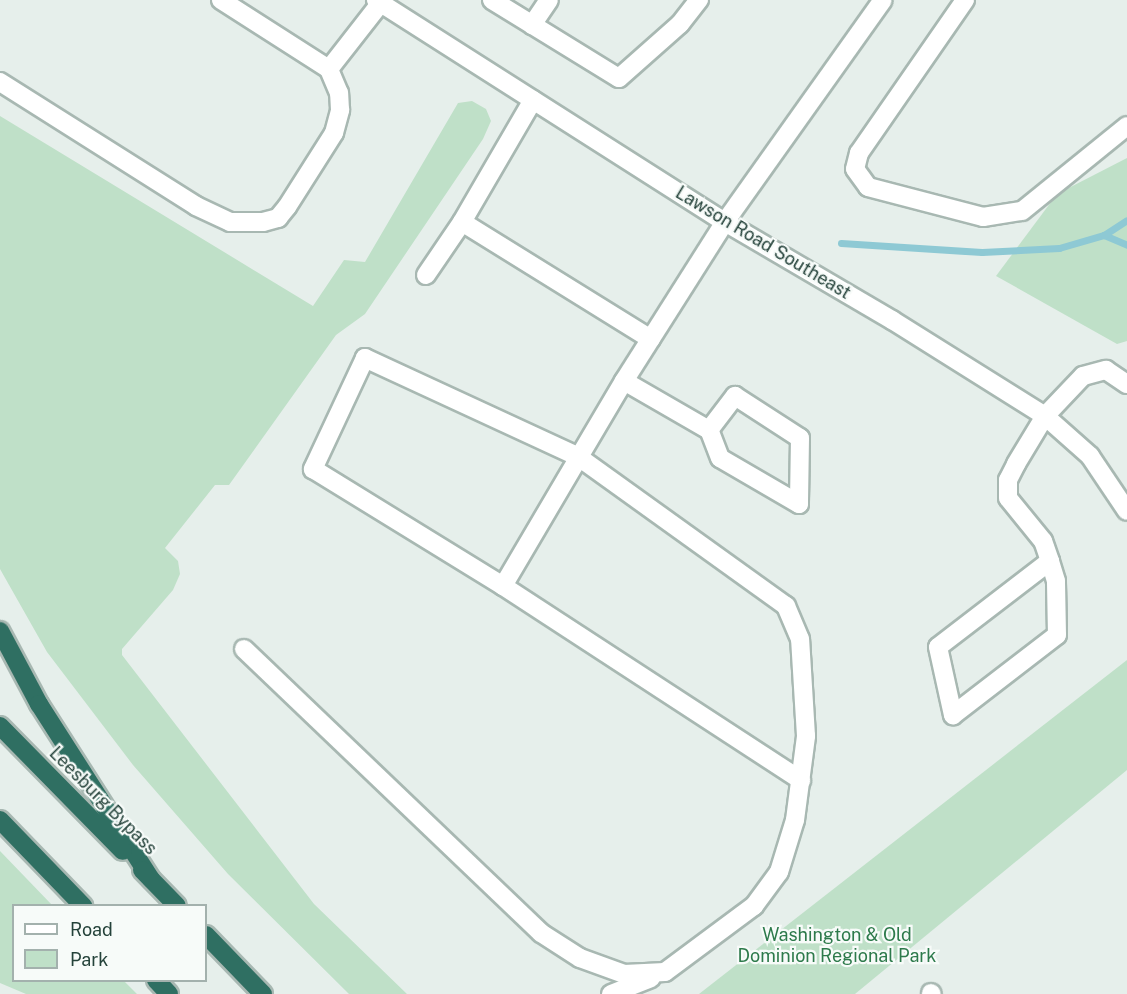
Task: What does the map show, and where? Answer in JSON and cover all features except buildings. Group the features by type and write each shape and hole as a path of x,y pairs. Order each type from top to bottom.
{"highway":[{"path":"0,631 39,704 151,879"},
{"name":"Leesburg Bypass","path":"0,726 175,904"},
{"path":"0,820 81,904"},
{"path":"207,936 263,994"},
{"path":"157,982 169,994"}],"street":[{"path":"0,82 196,206 230,222 263,222 278,218 334,133 340,110 339,93 329,69 221,0"},
{"path":"492,0 619,78 680,24 699,0"},
{"path":"531,25 549,0"},
{"path":"503,586 624,381 725,222 883,0"},
{"path":"965,0 860,153 855,169 868,187 983,217 1022,211 1127,126"},
{"path":"329,69 380,1"},
{"name":"Lawson Road Southeast","path":"380,1 725,222 892,320 1045,416 1090,456 1127,511"},
{"path":"426,275 462,222 533,100"},
{"path":"462,222 651,339"},
{"path":"611,994 665,972 753,906 779,872 795,820 801,780 806,736 800,639 786,606 579,457 365,358 312,469 503,586 801,780"},
{"path":"1050,561 938,647 953,715 1057,635 1056,581 1050,561 1042,541 1008,498 1008,480 1045,416 1083,376 1106,370 1127,384"},
{"path":"624,381 709,430 720,458 799,504 800,438 735,396 709,430"},
{"path":"244,650 541,933 580,958 624,974 665,972"}],"green space":[{"path":"472,101 486,109 491,121 483,139 365,314 336,335 229,485 215,485 165,548 178,561 180,574 173,590 122,649 122,655 314,904 407,994 349,994 228,874 133,765 47,652 0,569 0,116 313,306 344,260 365,262 458,103"},
{"path":"1127,158 1127,341 1117,344 996,276 1057,194"},
{"name":"Washington & Old Dominion Regional Park","path":"1127,660 1127,770 855,994 699,994"},
{"path":"0,851 51,904 12,904 12,982 125,982 137,994 26,994 0,983"}],"waterway":[{"path":"841,243 982,252 1059,248 1104,235 1127,220"},
{"path":"1104,235 1127,245"}]}
